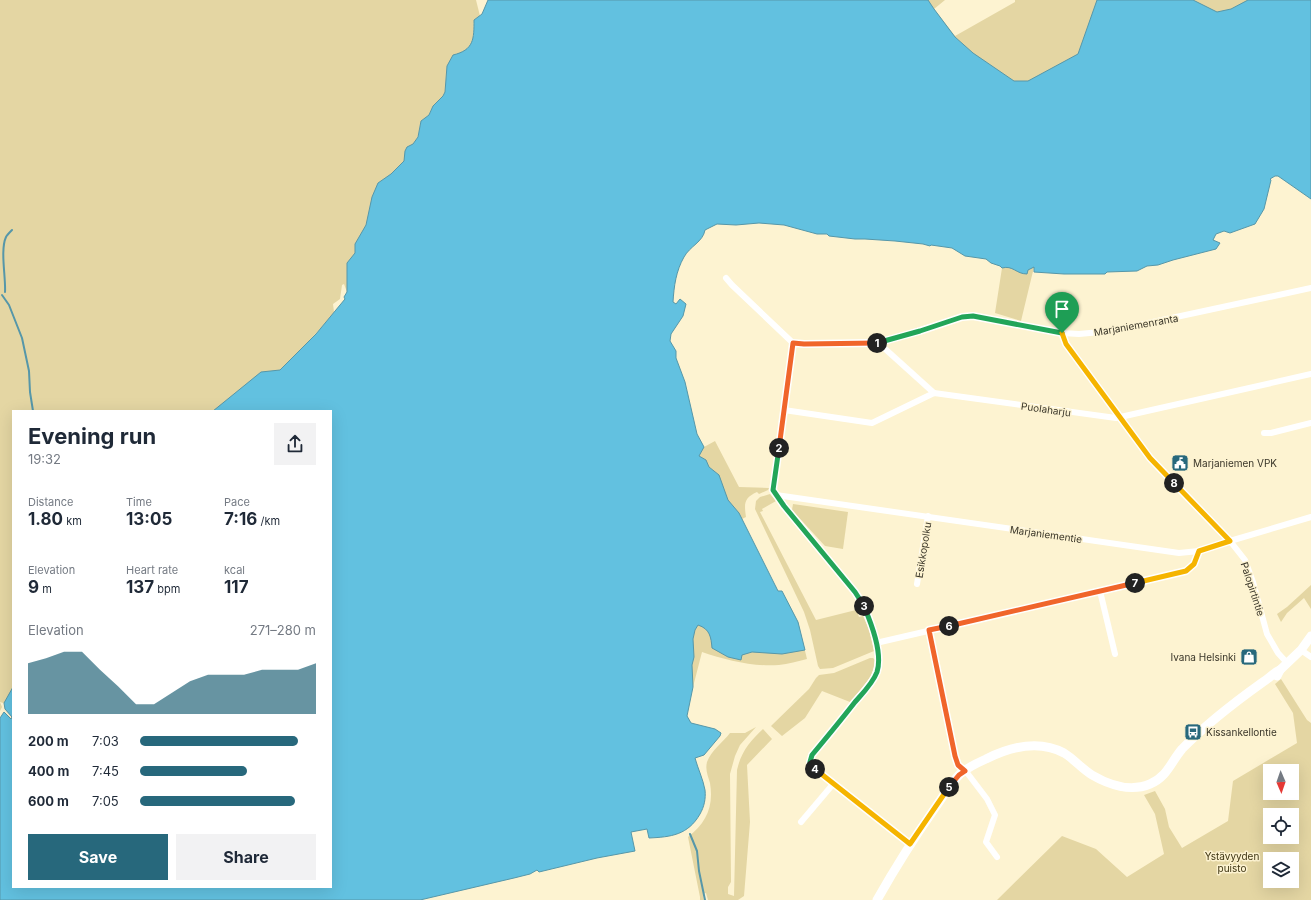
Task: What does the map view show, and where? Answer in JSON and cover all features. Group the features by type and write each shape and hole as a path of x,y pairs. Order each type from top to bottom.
{"street":[{"path":"726,278 793,343 773,490 784,506 856,593 871,625 876,643 878,667 873,679 810,759 811,764 910,844"},
{"name":"Marjaniemenranta","path":"793,343 881,342 962,317 973,316 1062,333 1111,331 1311,288"},
{"name":"Palopirtintie","path":"1062,333 1066,344 1150,458 1230,541 1245,560 1253,582 1267,634 1278,653 1288,664"},
{"path":"784,410 872,423 934,393 883,346 881,342"},
{"name":"Puolaharju","path":"934,393 1120,418 1311,374"},
{"path":"1264,433 1271,433 1311,423"},
{"name":"Marjaniementie","path":"776,495 928,516 1179,554 1199,551 1311,517"},
{"name":"Esikkopolku","path":"917,584 928,516"},
{"path":"876,643 1186,571 1194,564 1199,551"},
{"path":"1100,591 1115,654"},
{"path":"929,630 958,765 965,771 987,800 995,815 986,842 996,857"},
{"path":"877,900 910,844 951,785 965,771 985,759 1011,748 1026,745 1037,745 1064,753 1092,775 1112,784 1131,787 1149,784 1162,777 1182,750 1236,701 1265,681 1272,673 1280,670 1288,664 1311,636"},
{"path":"1301,650 1311,657"},
{"path":"801,822 834,784"}],"green space":[{"path":"0,0 476,0 480,16 474,20 473,40 468,50 461,53 447,66 445,92 433,106 429,115 421,121 418,136 347,292 344,284 342,285 340,299 333,304 334,312 330,318 294,357 298,357 242,410 12,410 12,706 0,702"},
{"path":"884,0 945,0 934,9 955,36 1015,2 1015,0 1248,0 1241,13 1106,51 1025,88"},
{"path":"996,265 1034,267 1021,321 995,313 1002,268"},
{"path":"715,441 739,487 769,488 768,490 759,494 757,492 747,499 745,505 746,517 742,519 743,521 640,496 722,485 721,480 714,471 689,457"},
{"path":"770,494 776,501 762,509 763,511 760,512 816,620 860,609 861,612 858,614 859,617 863,616 869,629 874,651 833,668 820,669 818,666 810,630 804,612 755,509 756,501 760,497"},
{"path":"793,504 848,512 843,549 825,546 792,510"},
{"path":"1311,585 1311,609 1304,598 1287,613 1281,622 1277,614"},
{"path":"776,586 778,591 782,591 798,622 807,659 779,665 759,665 730,660 702,652 693,687 692,677 669,639"},
{"path":"870,658 875,660 870,678 850,702 822,691 805,718 782,736 771,726 809,689 819,675 834,673"},
{"name":"Ystävyyden puisto","path":"1281,679 1307,720 1311,723 1311,900 997,900 1062,836 1096,849 1127,877 1164,854 1155,814 1144,795 1155,791 1165,809 1169,827 1182,848 1228,821 1233,781 1297,743 1293,713 1275,684"},
{"path":"756,727 740,745 730,774 731,882 728,887 728,894 734,896 737,770 747,747 763,729 772,739 747,765 750,822 744,896 738,900 708,900 706,893 703,894 704,900 700,900 688,837 700,826 710,807 711,792 706,765 714,750 730,733 745,733"}],"water":[{"path":"488,0 928,0 955,37 973,53 1014,81 1028,81 1078,54 1097,0 1193,0 1217,12 1231,9 1248,0 1311,0 1311,199 1278,176 1275,176 1270,179 1264,209 1255,224 1230,233 1224,231 1216,234 1213,240 1220,243 1216,249 1158,265 1147,266 1137,271 1107,272 1105,274 1034,272 1034,267 1028,270 1027,274 1023,274 1006,267 1002,268 986,259 965,256 952,248 895,241 829,236 827,234 817,234 784,225 759,223 736,225 717,224 705,230 702,238 684,257 677,273 673,302 676,304 680,299 686,304 683,316 671,334 670,341 676,351 676,358 685,382 697,434 704,447 699,456 706,460 709,467 719,475 728,500 739,513 778,591 782,591 798,622 805,650 782,654 752,652 742,655 741,660 728,657 712,648 709,634 705,629 698,625 693,639 693,687 687,716 691,723 715,729 721,733 704,755 695,758 704,786 705,800 700,814 684,831 672,836 649,838 647,829 631,832 635,851 597,858 539,872 537,870 530,874 420,900 0,900 0,718 4,712 11,719 12,717 12,888 332,888 332,410 214,410 261,372 280,370 316,334 345,299 344,297 347,292 347,263 355,253 355,244 366,225 372,197 378,183 391,174 404,161 407,147 413,144 418,137 421,121 429,115 433,106 445,92 447,66 453,55 460,53 469,47 474,33 474,20 482,14"},
{"path":"12,689 12,717 5,709 4,703"}],"waterway":[{"path":"5,292 3,249 6,237 12,230"},
{"path":"2,295 9,305 22,338 29,371 33,410"},
{"path":"690,834 697,851 699,871 705,900"}],"place":[{"name":"Marjaniemen VPK","path":"1180,463"},
{"name":"Ivana Helsinki","path":"1249,657"},
{"name":"Kissankellontie","path":"1193,732"}],"route":[{"path":"973,316 1062,333 1066,344 1150,458 1230,541 1199,551 1194,564 1186,571 929,630 955,756 958,765 965,771 959,775 951,785 910,844 813,767 810,762 812,755 873,679 878,667 878,653 871,625 856,593 784,506 773,490 793,343 876,343 920,331 962,317 973,316"}]}
